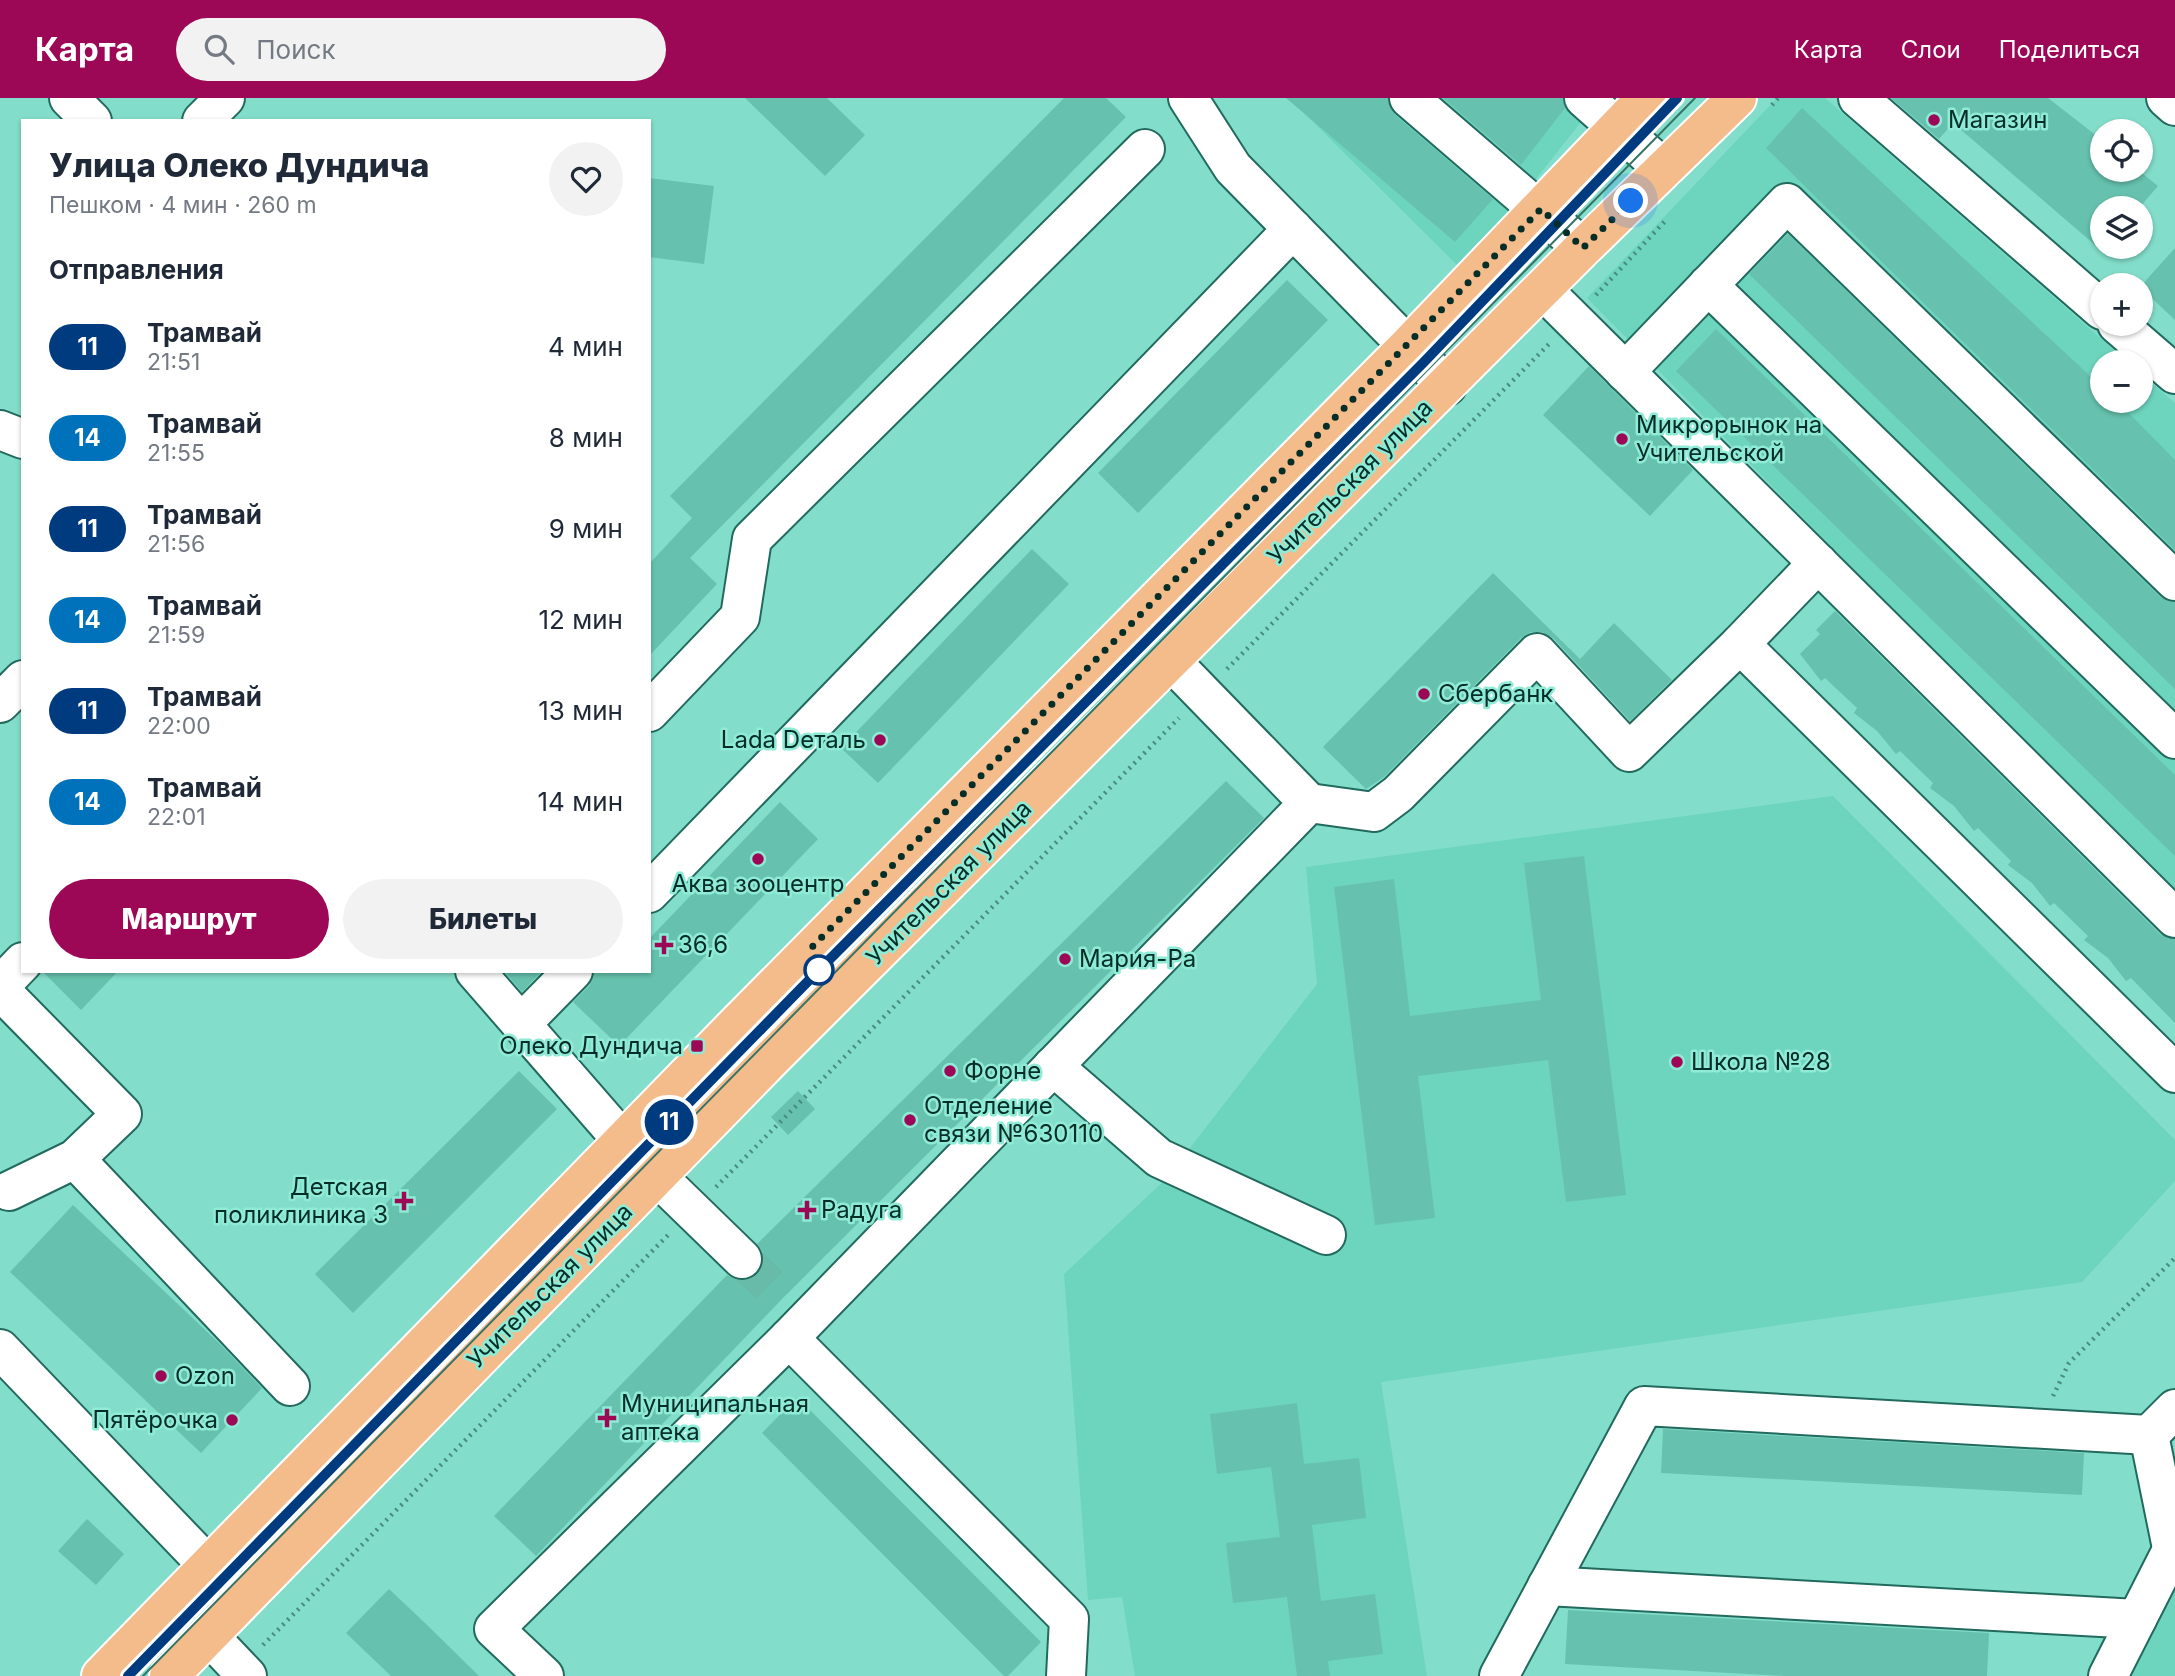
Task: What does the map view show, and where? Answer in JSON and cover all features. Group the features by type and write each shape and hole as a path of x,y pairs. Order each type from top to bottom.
{"main road":[{"name":"Учительская улица","path":"101,1676 736,1025 1408,346 1646,98"},
{"name":"Учительская улица","path":"169,1676 782,1048 1583,248 1664,169 1753,103"}],"street":[{"path":"69,98 90,119"},
{"path":"204,119 225,98"},
{"path":"1188,98 1233,168 1447,386"},
{"path":"1409,98 1541,209 1583,248"},
{"path":"1584,98 1664,169"},
{"path":"1858,98 2090,300"},
{"path":"2166,98 2175,106"},
{"path":"651,710 740,617 752,539 1145,149"},
{"path":"1625,372 1787,203 2175,581"},
{"path":"651,890 1293,229"},
{"path":"1708,285 2175,739"},
{"path":"1542,289 2175,918"},
{"path":"2131,336 2175,374"},
{"path":"0,430 21,438"},
{"path":"1171,661 1310,803 1374,812 1398,794 1537,653 1629,752 1818,564"},
{"path":"1740,644 2175,1073"},
{"path":"0,703 21,682"},
{"path":"544,1676 494,1629 793,1319 1053,1066 1310,803"},
{"path":"3,1191 75,1159 122,1114 0,988 21,964"},
{"path":"477,973 657,1178 742,1259"},
{"path":"521,1024 571,973"},
{"path":"1053,1066 1159,1158 1326,1235"},
{"path":"75,1159 290,1386"},
{"path":"793,1319 1069,1619 1066,1676"},
{"path":"0,1349 241,1600"},
{"path":"1499,1676 1644,1406 2038,1429 2162,1422 2174,1546 2108,1676"},
{"path":"1547,1586 2137,1619"},
{"path":"209,1636 243,1672"}],"path":[{"path":"1753,103 1779,98"},
{"path":"712,1191 1573,320 1666,219"},
{"path":"243,1672 673,1231"},
{"path":"2038,1429 2069,1363 2175,1258"}],"shaded area":[{"path":"1289,98 1600,98 1463,271"},
{"path":"1777,98 1825,98 2090,329 2090,336 2098,336 2114,350 2090,350 2090,413 2153,413 2153,384 2175,403 2175,896 1587,298"},
{"name":"Школа №28","path":"1833,796 2175,1140 2175,1181 2082,1282 1381,1382 1427,1676 1135,1676 1122,1597 1088,1600 1064,1274 1166,1179 1317,984 1306,867"},
{"path":"2175,1571 2175,1676 2117,1676"}],"building":[{"path":"745,98 827,98 865,135 825,176"},
{"path":"1064,98 1106,98 1126,117 690,558 717,584 651,654 651,562 692,518 670,496"},
{"path":"1286,98 1388,98 1395,115 1493,199 1455,242"},
{"path":"1443,98 1563,98 1565,108 1521,165"},
{"path":"1891,98 2048,98 2090,131 2090,182 2153,182 2158,186 2149,196 2090,196 2090,241 1953,123 1939,139"},
{"path":"1802,108 2090,376 2090,413 2129,413 2175,460 2175,550 1766,148"},
{"path":"651,178 714,186 704,264 651,257"},
{"path":"1788,234 2160,597 2175,602 2175,689 1749,274"},
{"path":"2175,248 2175,320 2153,299 2153,273"},
{"path":"1287,280 1328,320 1138,513 1098,473"},
{"path":"1716,329 2175,775 2175,856 1676,371"},
{"name":"Микрорынок на Учительской","path":"1589,366 1693,470 1650,516 1543,415"},
{"path":"1032,549 1069,584 878,783 841,748"},
{"path":"1493,573 1580,659 1614,623 1672,680 1630,721 1553,638 1542,632 1531,632 1521,638 1384,777 1366,789 1323,747"},
{"path":"1835,611 2160,934 2175,939 2175,1023 2131,978 2126,981 2108,958 2084,940 2088,936 2054,903 2050,906 2032,883 2008,865 2011,861 1978,828 1974,831 1954,806 1930,788 1933,783 1900,751 1896,754 1877,731 1854,713 1857,708 1825,678 1821,681 1800,654 1820,634 1816,630"},
{"path":"1226,781 1264,818 783,1298 536,1556 494,1516 727,1275 737,1280 749,1280 757,1275 763,1264 763,1252 757,1244"},
{"path":"780,802 818,839 619,1046 573,1002 589,986 593,973 651,973 651,937"},
{"path":"1584,856 1626,1195 1566,1202 1548,1060 1418,1076 1435,1218 1375,1225 1334,887 1394,879 1410,1016 1541,1000 1524,863"},
{"path":"44,973 116,973 81,1010"},
{"path":"506,973 540,973 522,992"},
{"path":"519,1071 557,1109 353,1313 315,1274"},
{"path":"798,1091 815,1109 788,1135 771,1117"},
{"path":"73,1205 219,1343 262,1388 201,1453 10,1272"},
{"path":"797,1397 1041,1642 1008,1676 1004,1676 762,1433"},
{"path":"1297,1403 1304,1464 1359,1458 1366,1518 1312,1525 1321,1601 1375,1594 1383,1654 1328,1661 1330,1676 1297,1676 1287,1597 1233,1603 1226,1543 1280,1537 1271,1467 1217,1474 1210,1414"},
{"path":"1663,1429 2084,1453 2082,1495 1661,1473"},
{"path":"87,1519 124,1554 96,1585 58,1551"},
{"path":"389,1589 479,1676 391,1676 346,1633"},
{"path":"1568,1610 1989,1633 1987,1676 1785,1676 1565,1664"}],"tunnel":[{"path":"742,1259 783,1298"}],"tram line":[{"path":"128,1676 819,970 1424,362 1677,98"},
{"name":"11","path":"128,1676 819,970 1424,362 1677,98"},
{"path":"143,1676 1695,98"}],"place":[{"name":"Магазин","path":"1934,120"},
{"name":"Микрорынок на Учительской","path":"1622,439"},
{"name":"Сбербанк","path":"1424,694"},
{"name":"Lada Dеталь","path":"880,740"},
{"name":"Аква зооцентр","path":"758,859"},
{"name":"36,6","path":"664,945"},
{"name":"Мария-Ра","path":"1065,959"},
{"name":"Олеко Дундича","path":"697,1046"},
{"name":"Школа №28","path":"1677,1062"},
{"name":"Форне","path":"950,1071"},
{"name":"Отделение связи №630110","path":"910,1120"},
{"name":"Детская поликлиника 3","path":"404,1201"},
{"name":"Радуга","path":"807,1210"},
{"name":"Ozon","path":"161,1376"},
{"name":"Муниципальная аптека","path":"607,1418"},
{"name":"Пятёрочка","path":"232,1420"}],"route":[{"path":"819,970 812,947 1541,209 1583,248 1631,201"}]}
